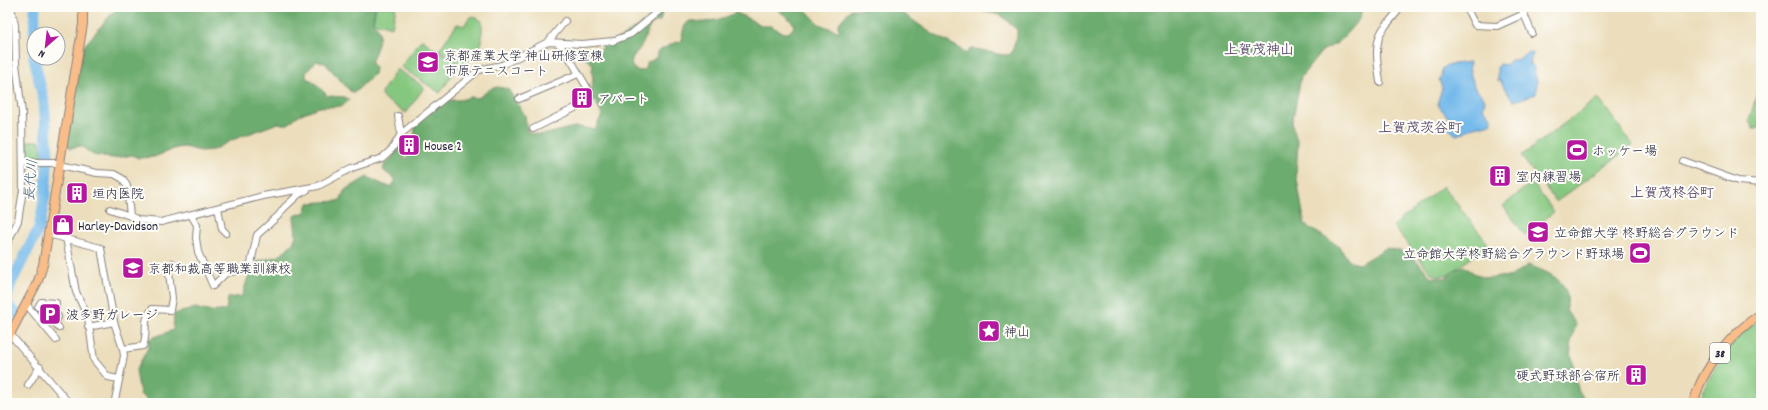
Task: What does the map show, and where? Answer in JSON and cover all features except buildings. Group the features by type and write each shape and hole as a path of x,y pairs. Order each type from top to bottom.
{"main road":[{"path":"8,336 38,280 43,265 58,163 83,24 83,7"},
{"name":"38","path":"1694,403 1702,380 1732,337 1748,322 1761,314"}],"street":[{"path":"7,244 18,221 24,190 22,113 16,63 15,26 11,7"},
{"path":"548,42 582,44 613,41 631,34 664,7"},
{"path":"1380,82 1377,52 1379,39 1382,31 1400,7"},
{"path":"1466,7 1475,25 1496,26 1524,14"},
{"path":"1522,7 1532,33"},
{"path":"110,209 138,220 161,222 263,196 318,186 352,168 382,158 392,149 401,134 479,70 502,65 548,42 565,21"},
{"path":"533,129 587,102 588,89 569,57 558,43"},
{"path":"520,99 578,74"},
{"path":"398,116 401,134"},
{"path":"1683,161 1738,181 1761,183"},
{"path":"24,163 58,163 97,173 114,174 123,178 127,186 130,216"},
{"path":"191,215 197,225 196,238 198,252 213,286 226,274 245,269 251,263 257,235 299,194 312,187"},
{"path":"218,208 222,230 226,233"},
{"path":"48,234 102,248 114,322 124,349 124,356 115,400 116,403"},
{"path":"66,238 76,292 88,317 88,327 94,360 108,377 119,378"},
{"path":"124,349 142,346 145,340 146,316 152,309 170,310 172,298 168,265 172,263"},
{"path":"34,313 41,302 56,303"},
{"path":"26,304 56,340"},
{"path":"40,305 59,328"},
{"path":"50,317 58,317"},
{"path":"88,327 114,322"},
{"path":"8,336 40,367 69,403"},
{"path":"28,385 40,367"}],"green space":[{"path":"126,7 375,7 373,23 379,31 379,36 377,47 371,63 375,68 374,74 354,93 350,91 325,63 316,61 306,73 306,78 313,81 328,96 345,97 349,100 345,104 337,107 318,107 299,115 288,124 278,123 232,140 213,150 200,151 185,147 176,148 154,157 138,158 133,155 114,158 93,155 81,146 70,148 67,145 69,120 75,102 78,75 84,46 113,12"},
{"path":"376,7 396,7 392,27 373,22"},
{"path":"774,7 803,7 819,24 840,32 838,26 851,9 863,9 866,7 892,7 931,33 961,49 967,54 970,49 975,49 1007,55 1011,54 1017,37 1017,30 1001,15 984,12 976,7 1362,7 1360,18 1339,42 1322,51 1301,77 1292,124 1298,144 1296,174 1305,225 1337,245 1351,262 1359,264 1386,248 1402,252 1412,257 1431,277 1446,278 1454,270 1464,266 1475,274 1485,278 1503,276 1510,277 1528,265 1552,275 1563,286 1566,292 1566,310 1576,324 1570,346 1578,389 1586,403 151,403 140,394 136,370 149,346 149,339 173,330 174,314 196,308 211,311 226,310 228,298 242,296 251,268 259,261 279,256 293,243 296,236 294,216 305,212 308,203 338,201 341,199 344,191 367,177 391,187 396,180 383,170 385,163 391,159 400,141 405,159 409,155 415,155 415,124 439,106 450,100 460,100 471,97 478,98 492,88 497,87 508,89 525,115 527,131 545,134 576,127 595,129 602,115 597,105 598,101 595,101 590,97 593,81 593,64 573,50 587,54 602,49 603,45 613,43 659,12 662,13 660,21 650,26 642,45 634,56 631,64 634,69 639,71 644,70 647,63 656,58 657,52 681,41 684,27 691,21 712,21 726,17 735,12 763,26 771,26 783,33 788,33 793,29 794,24"},
{"path":"473,16 482,21 482,43 465,67 439,50 457,24 464,26 468,19"},
{"path":"422,40 459,65 440,93 401,67"},
{"path":"397,69 423,86 423,89 406,113 383,98 381,93"},
{"path":"1761,79 1761,128 1753,128 1749,121"},
{"name":"ホッケー場","path":"1598,98 1633,145 1556,202 1521,156"},
{"path":"27,141 40,141 43,160 27,160"},
{"path":"1532,182 1554,212 1525,235 1503,206"},
{"path":"1443,186 1489,245 1448,275 1437,276 1431,273 1393,226"},
{"path":"1761,320 1761,403 1699,403 1715,368 1731,345 1751,326"}],"water":[{"path":"1529,52 1533,54 1529,64 1533,66 1537,81 1536,94 1514,101 1500,80 1498,81 1497,67 1499,64 1506,65 1511,60 1519,59"},
{"path":"1470,62 1469,65 1474,87 1483,96 1485,101 1483,107 1491,117 1492,123 1474,127 1456,135 1445,125 1448,122 1448,117 1437,104 1442,88 1439,80 1441,78 1442,68 1454,64"}],"waterway":[{"name":"長代川","path":"35,7 35,26"},
{"name":"長代川","path":"7,299 11,283 39,228 45,196 48,155 44,102 36,66"},
{"name":"長代川","path":"7,303 16,313"}],"place":[{"name":"京都産業大学 神山研修室棟 市原テニスコート","path":"428,62"},
{"name":"アパート","path":"582,98"},
{"name":"House 2","path":"409,145"},
{"name":"ホッケー場","path":"1577,150"},
{"name":"室内練習場","path":"1500,176"},
{"name":"垣内医院","path":"77,193"},
{"name":"Harley-Davidson","path":"63,225"},
{"name":"立命館大学 柊野総合グラウンド","path":"1538,232"},
{"name":"立命館大学柊野総合グラウンド野球場","path":"1640,253"},
{"name":"京都和裁高等職業訓練校","path":"133,268"},
{"name":"波多野ガレージ","path":"50,314"},
{"name":"神山","path":"989,331"},
{"name":"硬式野球部合宿所","path":"1636,375"}],"district":[{"name":"上賀茂神山","path":"1259,49"},
{"name":"上賀茂茨谷町","path":"1420,127"},
{"name":"上賀茂柊谷町","path":"1672,192"}]}
